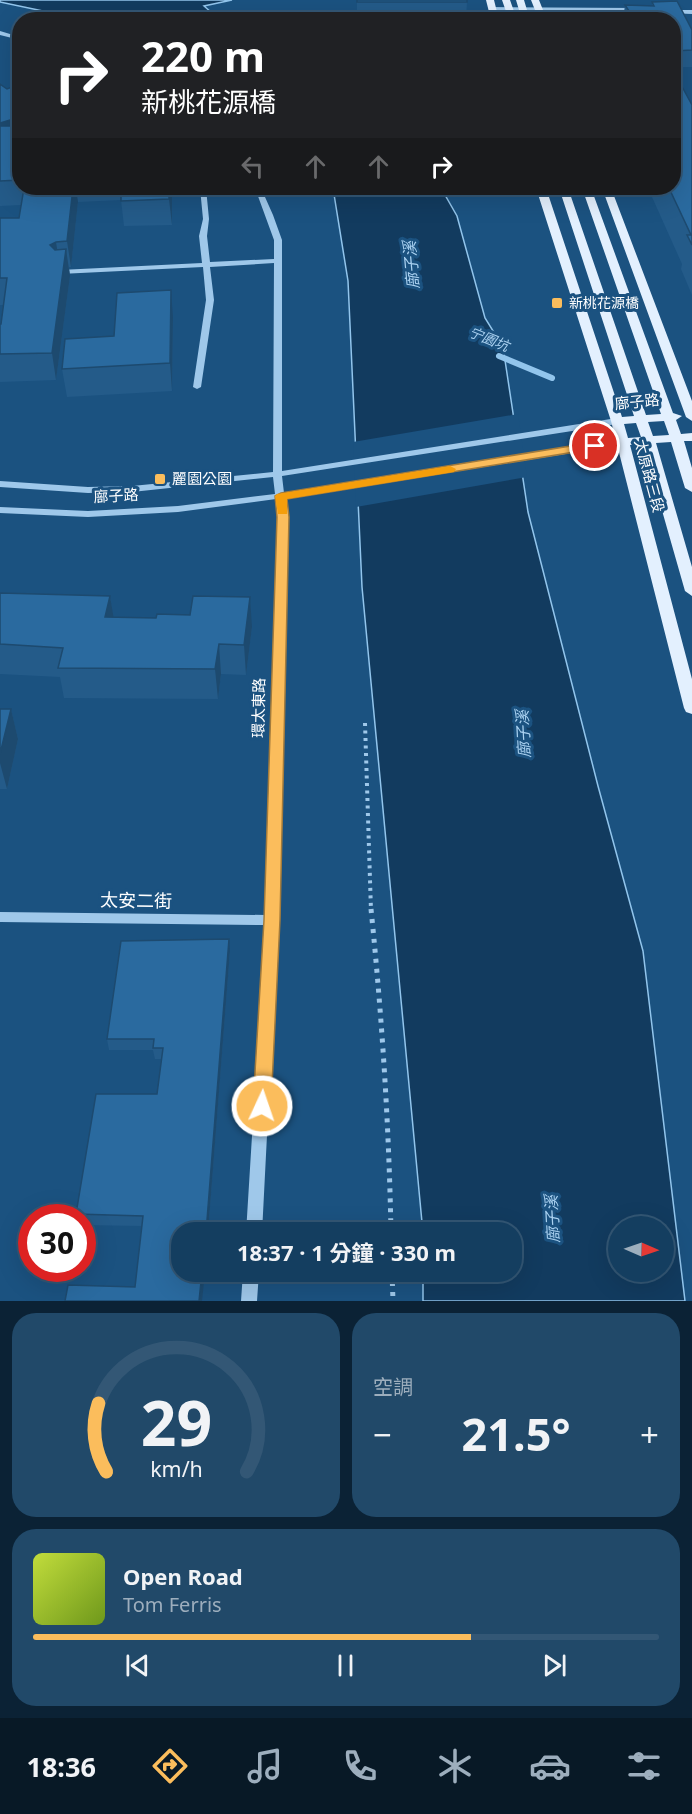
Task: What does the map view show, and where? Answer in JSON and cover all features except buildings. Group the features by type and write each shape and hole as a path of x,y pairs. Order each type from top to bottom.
{"main road":[{"name":"太原路三段","path":"543,195 617,421 692,708"},
{"name":"太原路三段","path":"565,195 648,439 692,591"},
{"path":"588,195 676,437 692,488"},
{"path":"609,195 692,416"},
{"name":"廍子路","path":"617,421 692,416"},
{"path":"623,442 692,437"}],"street":[{"path":"491,4 537,4 640,10"},
{"path":"662,11 692,13"},
{"path":"685,12 692,21"},
{"path":"197,387 209,311 208,264 203,236 206,219 204,195"},
{"name":"環太東路","path":"255,1222 272,920 283,517 277,474 278,261 275,228 261,195"},
{"path":"60,272 278,261"},
{"name":"廍子路","path":"0,484 88,490 132,489 304,471 617,421"},
{"name":"廍子路","path":"0,510 55,514 178,509 304,493 623,442"},
{"name":"太安二街","path":"0,917 272,920"},
{"path":"249,1301 250,1282"}],"path":[{"path":"365,723 370,900 381,1005 389,1131 391,1222"},
{"path":"392,1282 393,1301"}],"water":[{"path":"0,0 232,0 204,6 211,12 48,12 0,2"},
{"name":"廍子溪","path":"334,195 445,195 457,216 485,318 503,347 528,512 643,951 685,1301 423,1301 423,1282 522,1282 522,1222 422,1222 362,587 348,281"}],"pier":[{"path":"518,414 527,477 356,507 353,442"}],"waterway":[{"name":"宁園坑","path":"499,356 552,378"}],"slow traffic":[{"path":"283,511 281,496 450,469"}],"place":[{"name":"新桃花源橋","path":"557,303"},
{"name":"麗園公園","path":"160,479"}],"route":[{"path":"262,1106 272,920 283,517 281,496 595,446"}]}
